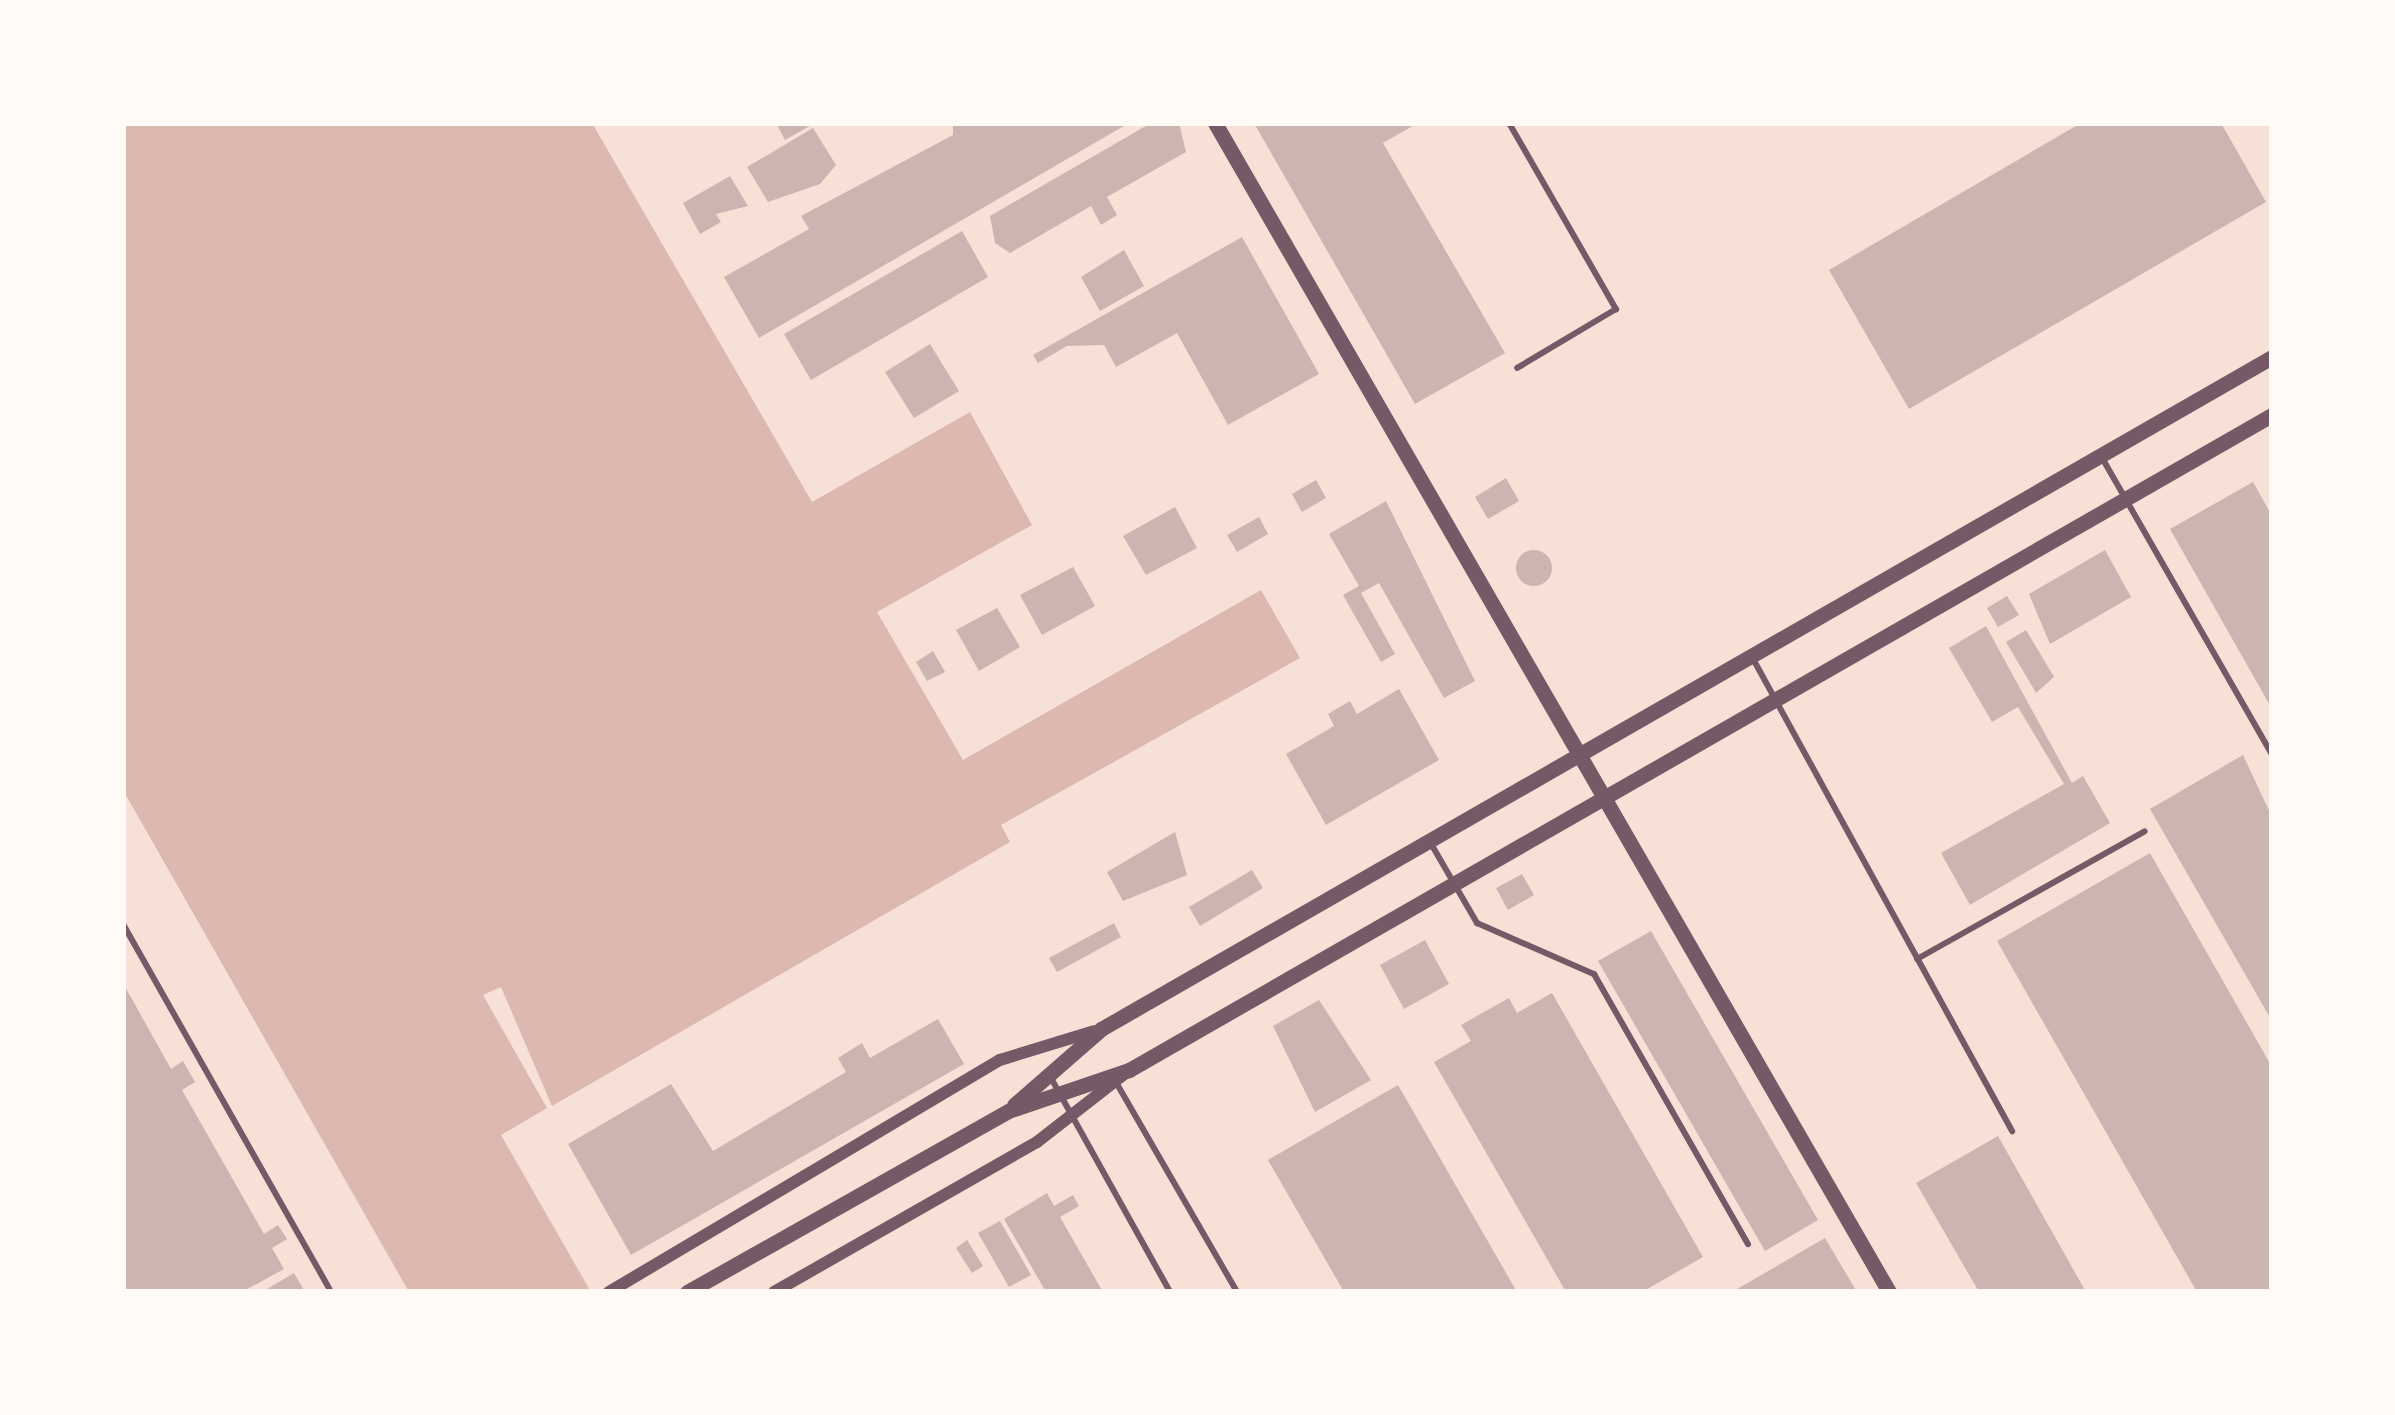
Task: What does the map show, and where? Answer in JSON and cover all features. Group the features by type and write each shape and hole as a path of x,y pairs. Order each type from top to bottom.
{"street":[{"path":"1215,123 1888,1292"},
{"path":"1008,1111 1101,1029 2272,356"},
{"path":"774,1292 1071,1115 1118,1076 2272,415"},
{"path":"609,1292 1000,1060 1101,1029"},
{"path":"687,1292 1008,1111 1118,1076"}],"lane":[{"path":"1509,123 1616,309 1517,368"},
{"path":"2099,453 2272,754"},
{"path":"1750,653 2012,1131"},
{"path":"1917,959 2145,831"},
{"path":"1428,839 1477,923 1594,974 1748,1244"},
{"path":"123,923 331,1292"},
{"path":"1049,1075 1170,1292"},
{"path":"1118,1076 1237,1292"}],"shaded area":[{"path":"123,123 592,123 812,502 970,412 1032,525 877,612 963,760 1261,590 1300,658 1001,825 1010,842 552,1106 501,987 483,995 547,1108 501,1135 591,1292 409,1292 123,790"}],"building":[{"path":"776,123 815,123 785,140"},
{"path":"953,123 1129,123 759,338 724,277 809,229 801,216 953,135"},
{"path":"1151,123 1179,123 1186,152 1107,197 1117,215 1101,225 1091,206 1010,253 995,243 990,216"},
{"path":"1254,123 1418,123 1383,143 1505,353 1415,404"},
{"path":"2081,123 2221,123 2266,202 1909,409 1829,270"},
{"path":"813,128 836,165 820,184 768,202 747,167"},
{"path":"730,176 748,206 716,214 721,222 700,234 683,203"},
{"path":"962,231 988,277 811,380 784,334"},
{"path":"1242,237 1319,374 1228,425 1177,333 1116,367 1104,345 1067,346 1038,363 1033,355"},
{"path":"1124,250 1144,286 1100,311 1081,277"},
{"path":"930,344 959,391 914,418 885,372"},
{"path":"1506,478 1519,501 1488,519 1475,497"},
{"path":"1316,480 1326,498 1302,512 1292,494"},
{"path":"2253,482 2272,516 2272,709 2170,529"},
{"path":"1386,501 1475,681 1444,698 1379,583 1361,593 1395,654 1381,662 1343,595 1359,586 1329,534"},
{"path":"1175,507 1197,548 1146,575 1123,536"},
{"path":"1259,517 1268,534 1237,552 1227,535"},
{"path":"1534,550 1547,555 1552,568 1547,581 1534,586 1521,581 1516,568 1521,555"},
{"path":"2105,550 2131,597 2050,644 2029,594"},
{"path":"1073,567 1095,606 1042,635 1020,595"},
{"path":"2007,596 2019,615 1998,627 1987,608"},
{"path":"997,608 1020,647 979,671 956,630"},
{"path":"1986,626 2072,783 2083,776 2110,823 1970,905 1941,853 2064,784 2018,707 1992,722 1949,648"},
{"path":"2026,630 2054,677 2036,693 2006,642"},
{"path":"933,651 945,672 927,681 916,662"},
{"path":"1399,689 1439,760 1326,825 1286,754 1334,726 1328,714 1350,701 1357,714"},
{"path":"2243,755 2272,817 2272,1021 2150,809"},
{"path":"1175,832 1187,875 1123,901 1107,872"},
{"path":"2150,853 2272,1067 2272,1292 2197,1292 1997,941"},
{"path":"1252,870 1263,888 1200,926 1189,907"},
{"path":"1522,874 1534,895 1508,910 1496,888"},
{"path":"1114,923 1121,937 1057,972 1049,958"},
{"path":"1651,931 1818,1220 1765,1251 1598,961"},
{"path":"1425,940 1449,984 1404,1009 1380,965"},
{"path":"123,983 171,1069 183,1061 195,1082 182,1090 264,1234 278,1225 287,1239 272,1248 284,1269 242,1292 123,1292"},
{"path":"1552,993 1703,1257 1642,1292 1566,1292 1434,1062 1471,1041 1461,1025 1509,998 1517,1013"},
{"path":"1319,1000 1371,1080 1315,1112 1273,1026"},
{"path":"938,1019 964,1064 631,1255 568,1144 671,1084 713,1151 846,1072 838,1058 862,1043 870,1058"},
{"path":"1398,1085 1517,1292 1344,1292 1268,1160"},
{"path":"1998,1136 2086,1292 1979,1292 1916,1183"},
{"path":"1047,1193 1054,1206 1073,1195 1079,1206 1060,1217 1103,1292 1046,1292 1004,1219"},
{"path":"1000,1221 1031,1275 1009,1287 978,1233"},
{"path":"1825,1238 1857,1292 1732,1292"},
{"path":"967,1240 983,1266 972,1273 956,1248"},
{"path":"294,1273 305,1292 262,1292"}]}
